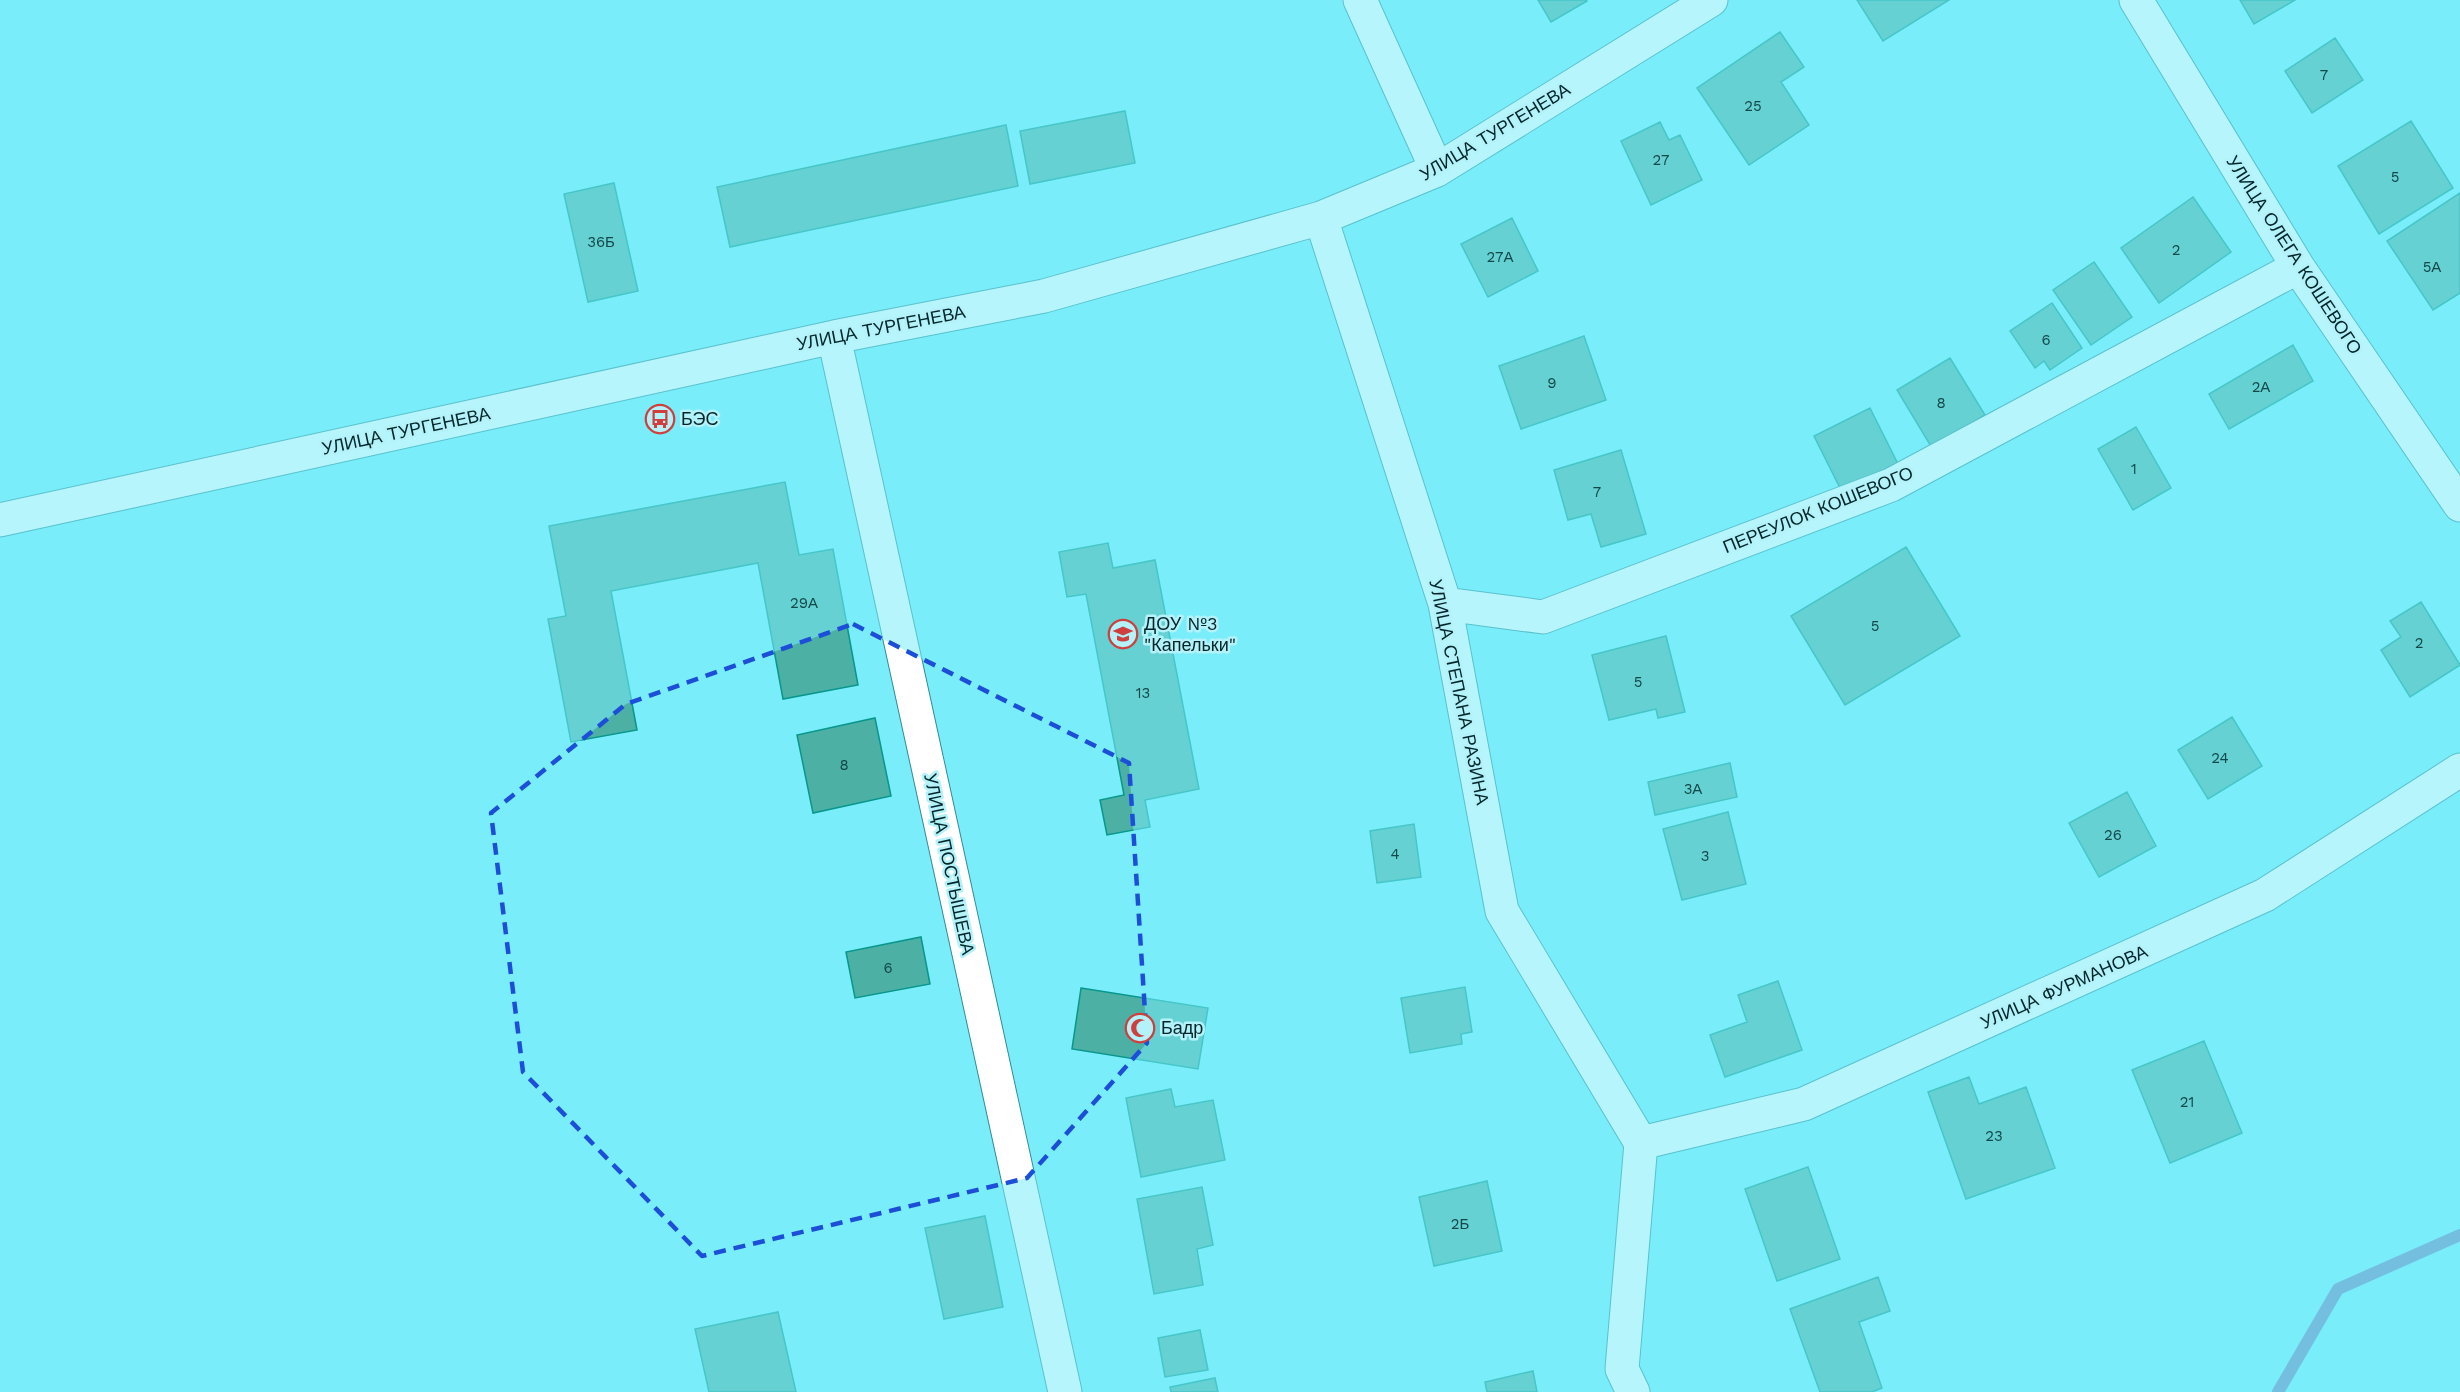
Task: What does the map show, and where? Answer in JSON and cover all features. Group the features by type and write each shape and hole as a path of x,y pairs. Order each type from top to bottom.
{"street":[{"path":"1360,0 1437,170"},
{"name":"УЛИЦА ТУРГЕНЕВА","path":"0,520 834,337 1044,296 1322,218 1437,170 1712,0"},
{"name":"УЛИЦА ОЛЕГА КОШЕВОГО","path":"2136,0 2298,267 2460,505"},
{"name":"УЛИЦА СТЕПАНА РАЗИНА","path":"1322,218 1445,604 1502,910 1641,1143"},
{"name":"ПЕРЕУЛОК КОШЕВОГО","path":"1445,604 1543,617 1891,485 2298,267"},
{"name":"УЛИЦА ПОСТЫШЕВА","path":"834,337 1065,1392"},
{"name":"УЛИЦА ФУРМАНОВА","path":"1641,1143 1804,1104 2265,895 2460,770"},
{"path":"1633,1392 1622,1368 1641,1143"}],"highlighted area":[{"path":"853,624 1129,763 1147,1043 1027,1178 702,1256 523,1072 491,813 626,704"}],"building":[{"path":"1538,0 1586,0 1587,1 1551,22"},
{"path":"1857,0 1949,0 1883,41"},
{"path":"2240,0 2295,0 2254,24"},
{"path":"1780,32 1804,67 1781,82 1809,125 1749,165 1697,88"},
{"path":"2335,38 2363,80 2312,113 2285,71"},
{"path":"1125,111 1135,163 1030,184 1020,131"},
{"path":"2411,121 2453,188 2379,234 2338,166"},
{"path":"1660,122 1669,140 1680,135 1702,180 1651,205 1621,141"},
{"path":"1006,125 1018,186 730,247 717,187"},
{"path":"614,183 638,291 588,302 564,194"},
{"path":"2460,193 2460,293 2433,310 2387,241"},
{"path":"2193,197 2231,252 2159,303 2121,248"},
{"path":"1512,218 1538,271 1488,297 1461,244"},
{"path":"2094,262 2132,317 2091,345 2053,290"},
{"path":"2052,303 2082,348 2050,370 2044,361 2035,368 2010,331"},
{"path":"1584,336 1606,400 1521,429 1499,366"},
{"path":"2293,345 2313,381 2229,429 2209,394"},
{"path":"1950,358 1985,415 1932,448 1897,390"},
{"path":"1870,408 1900,468 1844,496 1814,436"},
{"path":"2136,427 2171,488 2133,510 2098,449"},
{"path":"1621,450 1646,534 1601,547 1591,514 1568,520 1554,470"},
{"path":"785,482 799,555 833,549 858,685 783,699 758,563 611,591 637,730 571,742 548,619 566,616 549,526"},
{"path":"1108,543 1113,568 1155,560 1199,789 1145,800 1150,827 1107,835 1100,800 1124,795 1086,594 1067,597 1059,552"},
{"path":"1906,547 1960,636 1845,705 1791,616"},
{"path":"2421,602 2460,665 2410,697 2381,650 2401,637 2390,621"},
{"path":"1666,636 1685,712 1658,718 1656,709 1609,720 1592,655"},
{"path":"2232,717 2262,766 2208,799 2178,750"},
{"path":"875,718 891,796 813,813 797,735"},
{"path":"1730,763 1737,797 1655,815 1648,782"},
{"path":"2127,792 2156,846 2099,877 2069,823"},
{"path":"1728,812 1746,884 1682,900 1663,829"},
{"path":"1414,824 1421,877 1377,883 1370,831"},
{"path":"921,937 930,984 855,998 846,952"},
{"path":"1778,981 1802,1050 1725,1077 1710,1035 1747,1022 1738,995"},
{"path":"1465,987 1472,1032 1461,1034 1462,1044 1410,1053 1401,998"},
{"name":"Бадр","path":"1081,988 1208,1008 1198,1069 1072,1049"},
{"path":"2204,1041 2242,1133 2170,1163 2132,1070"},
{"path":"1969,1077 1979,1104 2026,1087 2055,1168 1966,1199 1928,1092"},
{"path":"1171,1089 1175,1107 1213,1100 1225,1160 1141,1177 1126,1098"},
{"path":"1808,1167 1840,1259 1777,1281 1745,1189"},
{"path":"1487,1181 1502,1251 1434,1266 1419,1197"},
{"path":"1202,1187 1213,1245 1197,1249 1203,1285 1154,1294 1137,1199"},
{"path":"985,1216 1003,1307 944,1319 925,1228"},
{"path":"1878,1277 1890,1311 1859,1322 1882,1388 1872,1392 1820,1392 1790,1309"},
{"path":"778,1312 796,1392 709,1392 695,1329"},
{"path":"1200,1330 1208,1370 1165,1377 1158,1338"},
{"path":"1533,1371 1537,1392 1487,1392 1485,1382"},
{"path":"1215,1378 1218,1392 1171,1392 1170,1387"}],"waterway":[{"path":"2278,1392 2338,1289 2460,1235"}],"place":[{"name":"БЭС","path":"660,419"},
{"name":"ДОУ №3 \"Капельки\"","path":"1123,634"},
{"name":"Бадр","path":"1140,1028"}]}
